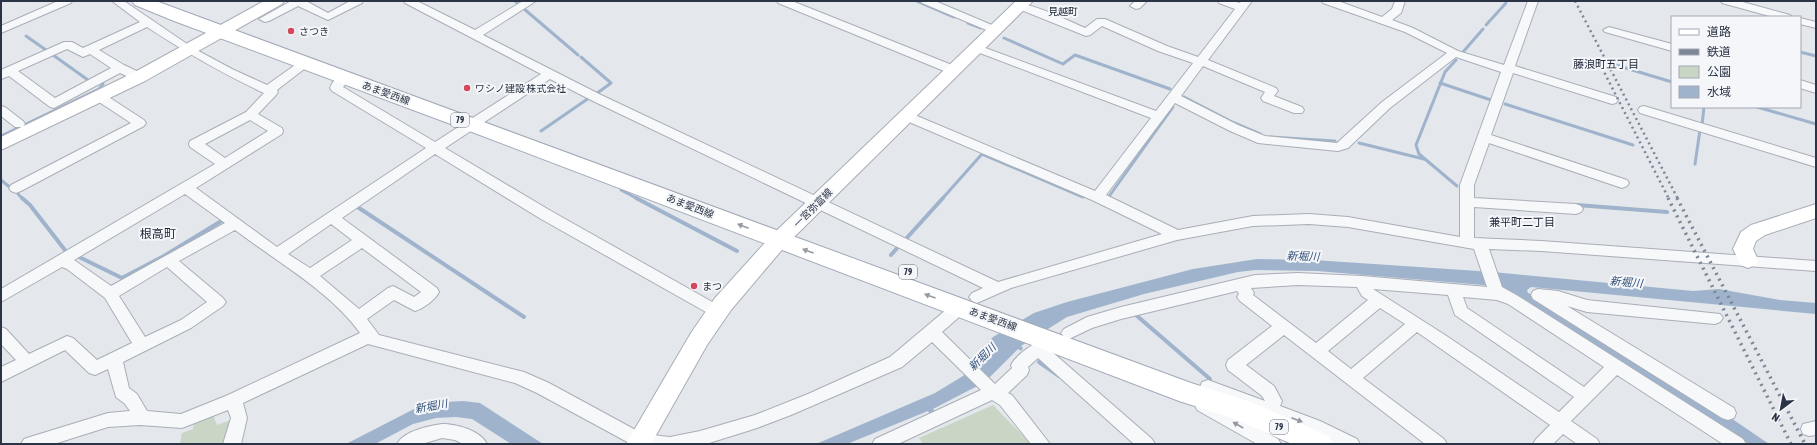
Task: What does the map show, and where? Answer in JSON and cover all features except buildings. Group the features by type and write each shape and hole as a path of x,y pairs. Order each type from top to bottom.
{"main road":[{"name":"あま愛西線","path":"141,1 228,28 476,121 786,234 978,298 1015,320 1054,339 1198,390 1239,410 1320,444"},
{"name":"あま愛西線","path":"172,1 306,63 345,78 476,121"},
{"path":"1,144 140,77 276,1"},
{"name":"一宮弥富線","path":"640,443 699,339 718,312 786,234 1022,3"},
{"path":"1748,260 1743,249 1748,237 1758,230 1816,211"}],"street":[{"path":"1,30 67,1"},
{"path":"116,1 189,50 228,72 272,92 271,95 250,115 195,144 225,164"},
{"path":"266,19 298,1 328,17 358,1"},
{"path":"409,1 549,74 817,204 978,298"},
{"path":"475,35 531,1"},
{"path":"782,1 800,4 953,70"},
{"path":"926,1 995,30"},
{"path":"1097,197 1244,4 1223,1"},
{"path":"1327,1 1409,30 1448,48 1454,53 1612,100"},
{"path":"1383,21 1397,11 1400,1"},
{"path":"1497,292 1488,266 1474,244 1467,202 1467,185 1533,1"},
{"path":"1726,1 1782,16"},
{"path":"1022,3 1086,33 1102,21 1189,59 1201,61 1272,91 1267,98 1298,110"},
{"path":"1801,21 1816,25"},
{"path":"6,73 68,44 83,53 148,22"},
{"path":"1609,30 1671,48"},
{"path":"976,48 1159,116"},
{"path":"90,49 120,68 140,77"},
{"path":"1173,97 1234,128 1263,140 1338,147 1343,145 1386,105 1442,64 1454,53"},
{"path":"269,90 306,63"},
{"path":"6,73 54,104 120,68"},
{"path":"277,254 436,147 549,74"},
{"path":"345,78 338,83 336,88 436,147 546,215 718,312"},
{"path":"1801,84 1816,89"},
{"path":"16,188 140,123 100,97"},
{"path":"1,110 19,124"},
{"path":"1644,110 1816,163"},
{"path":"1,296 186,188 277,131 250,115"},
{"path":"906,116 1097,197 1177,235"},
{"path":"1484,137 1622,183"},
{"path":"186,188 277,254 310,275 358,318 374,340 518,377 543,388 640,443 669,444 717,435 761,420 806,402 896,362 913,351 932,332 978,298 1014,282 1177,235 1253,221 1309,219 1348,222 1474,244 1541,246 1816,266"},
{"path":"1467,202 1576,209"},
{"path":"331,218 432,292 415,305 393,292 358,318"},
{"path":"110,294 168,260 235,224"},
{"path":"310,275 362,241"},
{"path":"1,374 67,342 95,368 186,324 218,302 168,260"},
{"path":"61,261 72,265 110,294 142,346"},
{"path":"881,444 1004,387 1021,370 1019,365 1028,356 1054,339 1087,323 1240,284 1255,281 1298,279 1497,292 1518,302 1737,444"},
{"path":"1362,282 1367,292 1591,444"},
{"path":"1240,284 1247,293 1245,296 1438,444"},
{"path":"1454,290 1460,311 1585,396"},
{"path":"1518,302 1538,295 1558,297 1587,306 1715,318"},
{"path":"1538,295 1728,413"},
{"path":"1317,351 1379,300"},
{"path":"1352,378 1416,324"},
{"path":"1270,409 1274,401 1268,392 1234,365 1284,326"},
{"path":"932,332 993,392 1006,400 1041,444"},
{"path":"1,333 27,362"},
{"path":"30,444 108,420 140,418 182,421 234,400 371,335"},
{"path":"1054,339 1146,444"},
{"path":"114,359 122,392 131,399 139,411 140,418"},
{"path":"1542,444 1585,396 1615,366"},
{"path":"1272,444 1201,404 1198,390 1270,409 1314,426 1352,444"},
{"path":"232,444 239,418 234,400"},
{"path":"406,444 429,432 452,430 478,444"}],"green space":[{"path":"993,405 1031,444 923,444 919,438"},
{"path":"213,415 217,425 236,418 230,444 180,444 182,433 193,429 194,421"}],"water":[{"name":"新堀川","path":"1257,259 1314,260 1493,272 1693,291 1719,289 1780,300 1816,303 1816,314 1531,287 1527,290 1528,293 1541,298 1728,416 1769,444 1749,444 1521,299 1499,288 1483,285 1317,271 1256,270 1238,272 1144,294 1067,317 1021,346 1023,348 1021,351 1018,349 985,382 933,409 935,411 930,414 928,411 847,444 816,444 935,393 968,372 974,357 978,358 993,337 1034,313 1067,302 1193,269"},
{"name":"新堀川","path":"463,401 480,403 543,444 511,444 472,419 456,417 436,418 413,424 375,444 346,444 414,409 446,402"}],"waterway":[{"path":"515,1 518,4"},
{"path":"917,1 954,17"},
{"path":"1486,25 1506,3"},
{"path":"523,8 578,55"},
{"path":"968,23 981,28"},
{"path":"1463,52 1483,29"},
{"path":"26,36 46,50"},
{"path":"1004,38 1063,64 1075,55 1170,89"},
{"path":"1801,52 1816,56"},
{"path":"53,55 88,80"},
{"path":"581,57 611,83 596,94"},
{"path":"1441,83 1445,72 1456,60"},
{"path":"1609,63 1671,82"},
{"path":"1441,83 1491,100"},
{"path":"1441,83 1416,145 1419,154 1457,186"},
{"path":"1,136 99,89 103,84"},
{"path":"1184,97 1232,122 1260,134"},
{"path":"541,131 589,98"},
{"path":"1505,104 1633,145"},
{"path":"1110,195 1173,107"},
{"path":"1702,125 1704,108"},
{"path":"1760,108 1816,124"},
{"path":"1695,164 1700,130"},
{"path":"1270,137 1335,141"},
{"path":"1359,143 1424,159"},
{"path":"942,199 982,154 1083,197"},
{"path":"1,180 12,189"},
{"path":"621,190 638,199"},
{"path":"18,194 22,198"},
{"path":"22,198 30,205 68,254"},
{"path":"636,198 737,251"},
{"path":"904,241 943,198"},
{"path":"1577,205 1667,212"},
{"path":"356,206 524,317"},
{"path":"77,256 122,278 164,256 223,220"},
{"path":"891,255 898,247"},
{"path":"1136,315 1210,379"},
{"path":"1039,362 1059,376"}],"railway":[{"path":"1575,1 1678,199"},
{"path":"1602,68 1669,199"},
{"path":"1668,198 1791,444"},
{"path":"1677,198 1805,444"}],"place":[{"name":"さつき","path":"291,31"},
{"name":"ワシノ建設 株式会社","path":"467,88"},
{"name":"まつ","path":"694,286"}],"district":[{"name":"見越町","path":"1063,11"},
{"name":"藤浪町五丁目","path":"1606,64"},
{"name":"兼平町二丁目","path":"1522,222"},
{"name":"根高町","path":"158,234"}]}
